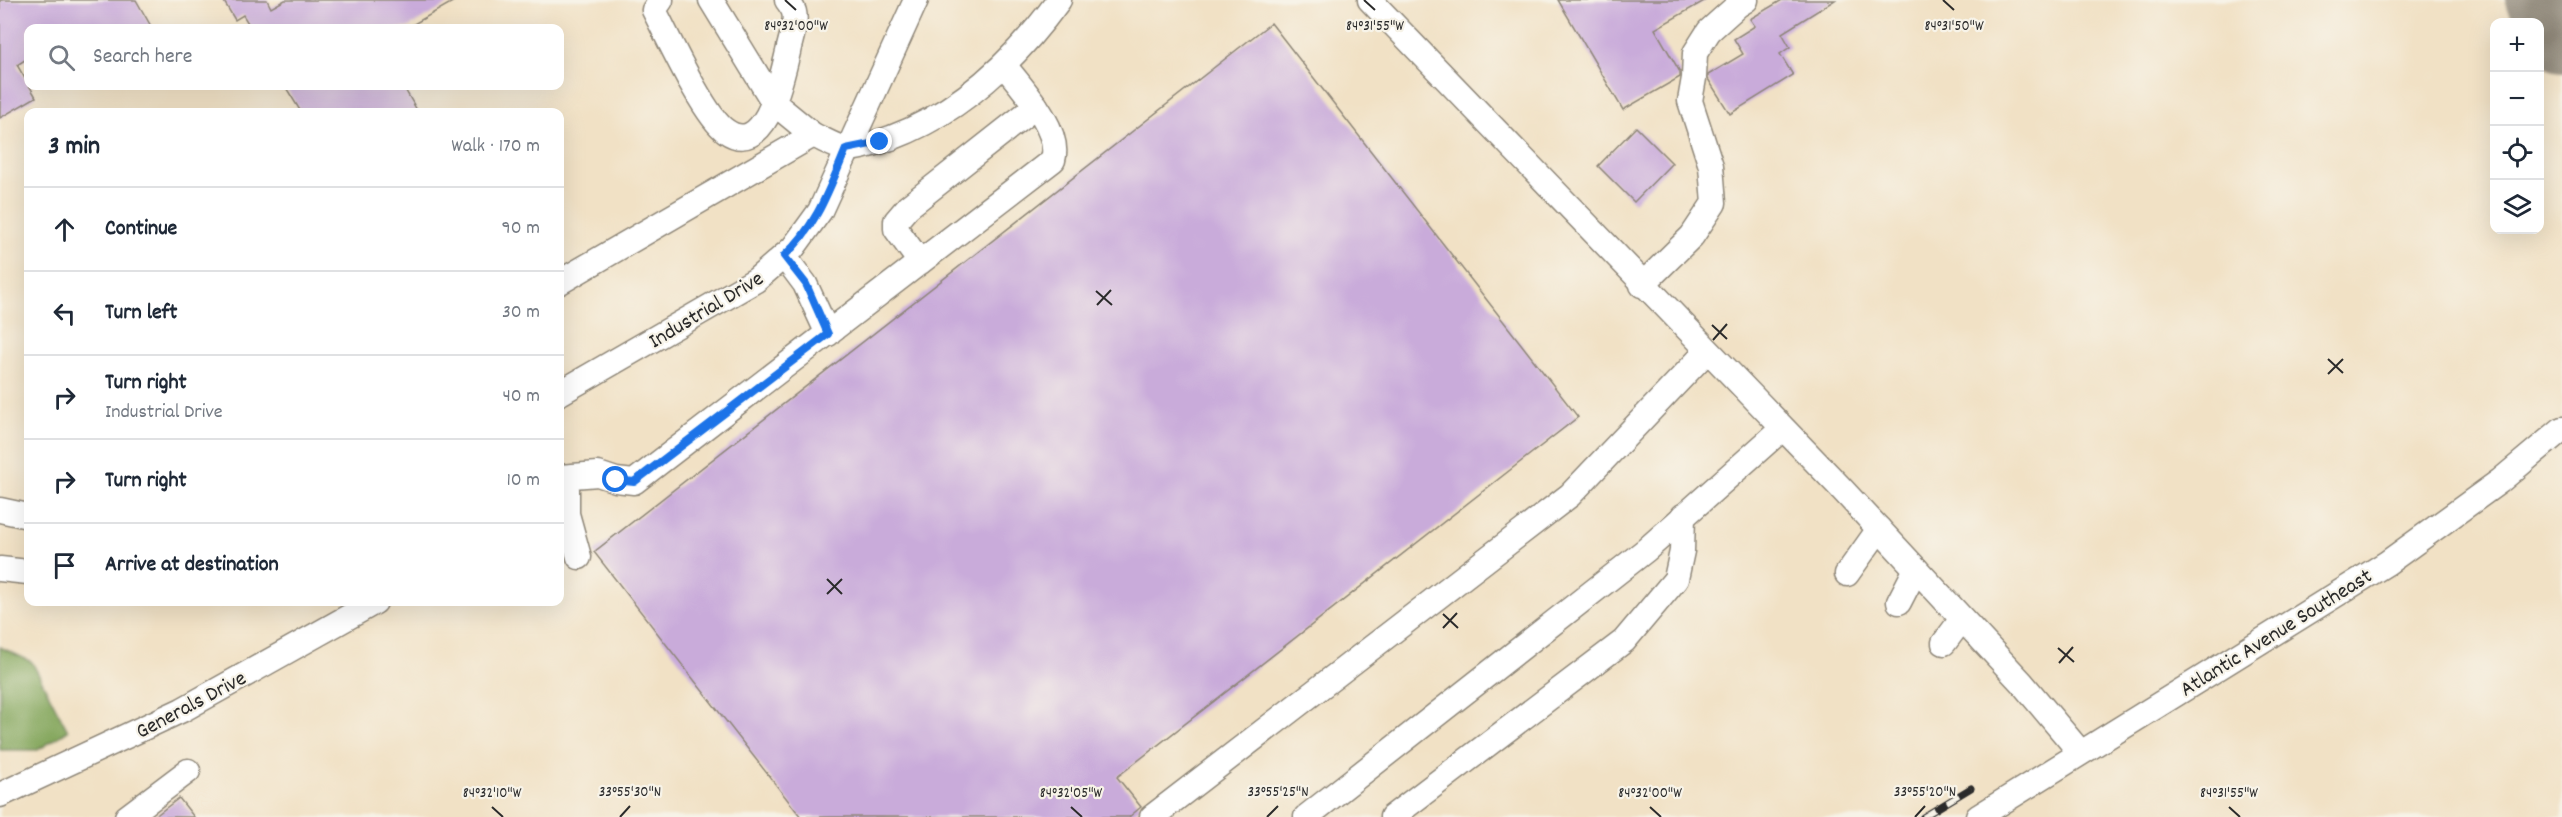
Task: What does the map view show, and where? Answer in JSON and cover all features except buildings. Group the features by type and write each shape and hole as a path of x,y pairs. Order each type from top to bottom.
{"street":[{"path":"661,0 654,10 708,111 727,132 744,136 758,130 774,103 793,30 794,12 787,0"},
{"path":"711,0 774,103 813,135 846,149 880,142 920,127 974,91 1004,65 1039,28 1059,0"},
{"name":"Industrial Drive","path":"564,391 756,280 793,248 820,211 846,149 916,0"},
{"path":"1370,0 1879,529 2022,683 2080,752"},
{"path":"1642,285 1692,236 1714,203 1711,166 1690,101 1695,53 1709,31 1746,0"},
{"path":"564,483 598,474 616,480 634,482 1053,160 1056,151 1054,141 1036,106 1004,65"},
{"path":"920,262 896,229 896,221 908,207 1036,106"},
{"path":"564,280 813,135"},
{"path":"784,256 806,284 828,334"},
{"path":"1152,817 1570,495 1707,351"},
{"path":"1306,817 1646,550 1782,429"},
{"name":"Atlantic Avenue Southeast","path":"1978,817 2387,563 2500,481 2562,429"},
{"path":"564,491 567,514 579,556"},
{"path":"0,510 24,515"},
{"path":"1392,817 1624,641 1676,579 1682,551 1683,516"},
{"path":"1847,574 1879,529"},
{"path":"0,569 24,572"},
{"path":"1899,602 1916,569"},
{"name":"Generals Drive","path":"0,795 182,710 368,606"},
{"path":"1944,643 1962,619"},
{"path":"127,817 188,771"}],"green space":[{"path":"0,647 32,662 68,731 38,750 0,750"}],"taxiway":[{"path":"2534,0 2562,44"}],"railway":[{"path":"1923,817 1971,788"}],"route":[{"path":"616,480 634,482 828,334 806,284 784,256 793,248 820,211 846,149 880,142"}]}
